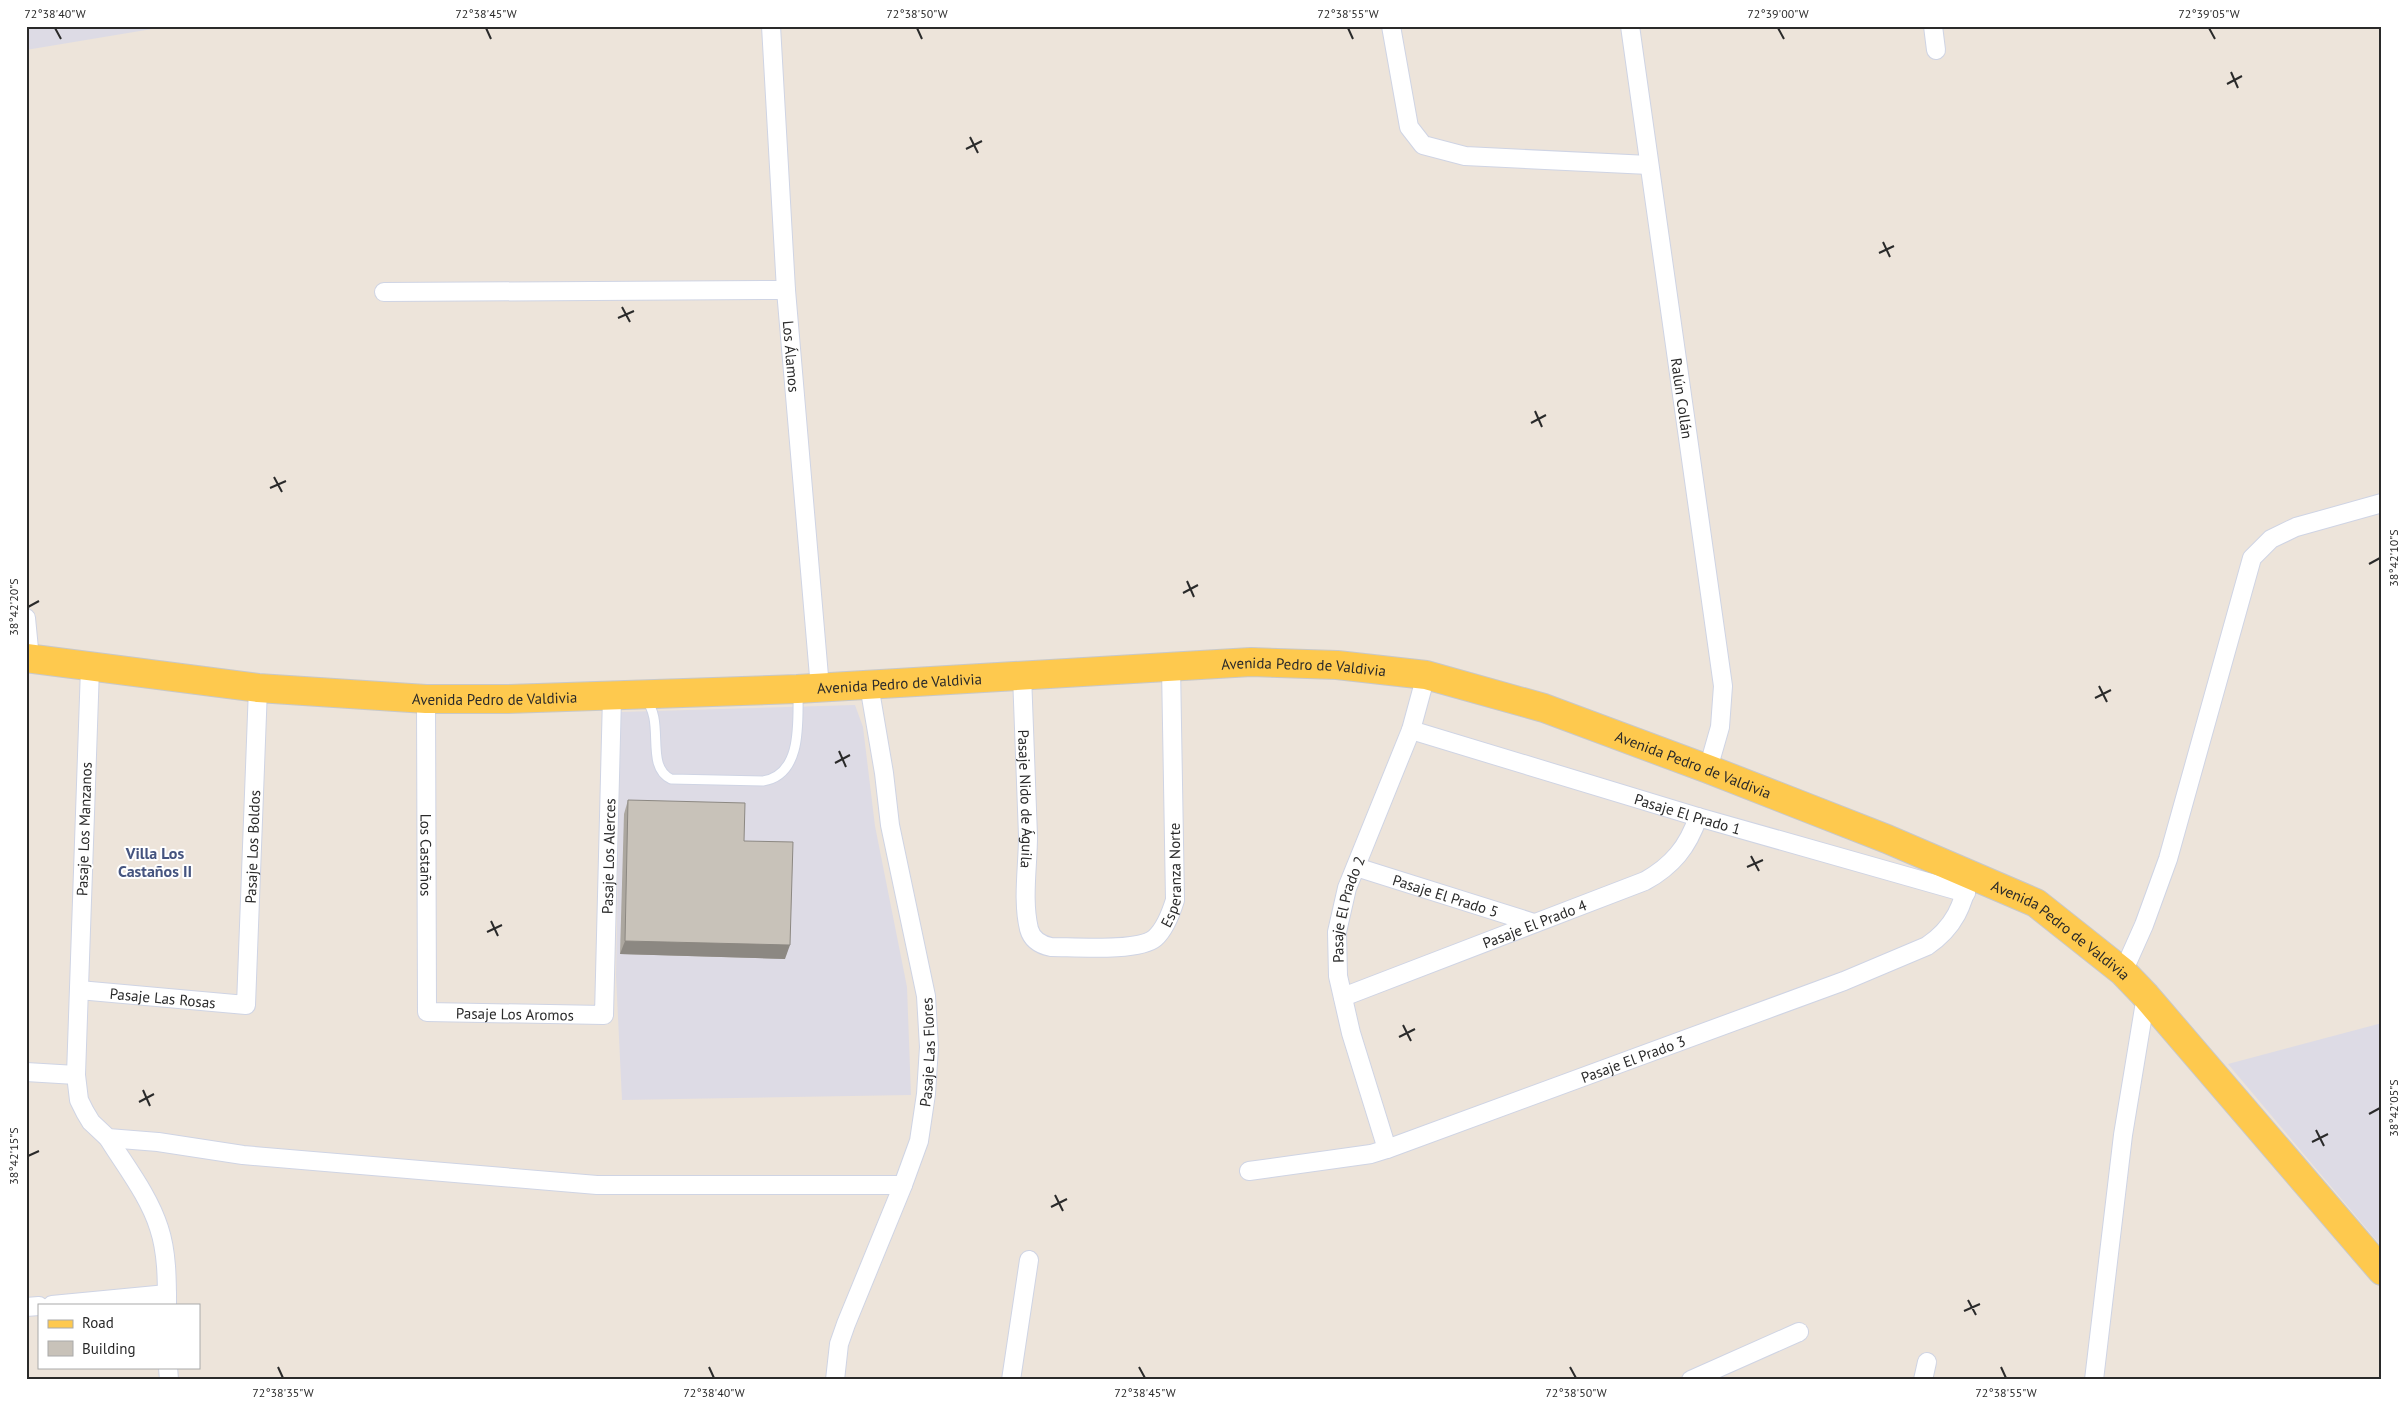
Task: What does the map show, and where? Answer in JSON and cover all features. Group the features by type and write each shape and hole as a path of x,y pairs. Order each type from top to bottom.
{"main road":[{"name":"Avenida Pedro de Valdivia","path":"28,659 258,688 426,699 641,696 869,685 1171,666 1292,663 1337,665 1426,675 1544,708 1708,769 1968,884 2036,903 2123,972 2146,996 2382,1271"}],"street":[{"name":"Los Álamos","path":"771,26 808,688"},
{"path":"1391,26 1409,127 1423,145 1465,156 1649,165"},
{"name":"Ralún Collán","path":"1630,26 1722,686 1720,727 1708,769"},
{"path":"1933,26 1936,50"},
{"path":"384,292 786,290"},
{"path":"2123,972 2144,925 2168,859 2252,558 2271,539 2296,527 2382,503"},
{"path":"26,618 28,659"},
{"name":"Esperanza Norte","path":"1028,922 1032,936 1036,941 1051,948 1138,946 1154,939 1165,924 1172,909 1175,891 1171,666"},
{"name":"Pasaje Los Manzanos","path":"90,668 76,1074 79,1100 84,1112 108,1138 152,1211 160,1229 167,1299"},
{"name":"Pasaje Nido de Águila","path":"1022,675 1028,838 1028,922"},
{"name":"Pasaje El Prado 2","path":"1387,1149 1351,1033 1338,976 1337,932 1340,909 1411,730 1426,675"},
{"name":"Pasaje Las Flores","path":"835,1380 840,1344 846,1324 904,1185 919,1142 926,1094 928,1047 926,996 890,825 883,764 869,685"},
{"name":"Pasaje Los Boldos","path":"246,1005 258,688"},
{"name":"Pasaje Los Alerces","path":"604,1015 612,697"},
{"name":"Los Castaños","path":"426,699 427,1012"},
{"name":"Pasaje El Prado 1","path":"1411,730 1698,817 1968,884"},
{"name":"Pasaje El Prado 4","path":"1343,997 1645,881 1658,874 1680,854 1688,842 1698,817"},
{"name":"Pasaje El Prado 5","path":"1356,867 1534,923"},
{"name":"Pasaje El Prado 3","path":"1249,1171 1371,1154 1387,1149 1844,981 1927,946 1948,929 1962,906 1968,884"},
{"name":"Pasaje Las Rosas","path":"79,990 246,1005"},
{"path":"2094,1380 2123,1134 2146,996"},
{"name":"Pasaje Los Aromos","path":"427,1012 604,1015"},
{"path":"26,1072 76,1074"},
{"path":"108,1138 158,1142 243,1155 597,1185 904,1185"},
{"path":"1011,1380 1029,1260"},
{"path":"71,1304 167,1299"},
{"path":"1691,1380 1799,1332"},
{"path":"1923,1380 1927,1362"}],"lane":[{"path":"641,696 652,709 655,719 658,764 667,777 671,779 763,781 777,778 787,770 808,688"}],"shaded area":[{"path":"26,26 170,26 26,50"},
{"path":"855,705 863,727 875,826 907,987 911,1095 622,1100 616,976 621,712"},
{"path":"2382,1023 2382,1247 2228,1064"}],"building":[{"path":"628,800 745,803 744,841 793,842 790,945 625,941"}],"district":[{"name":"Villa Los Castaños II","path":"155,862"}]}
